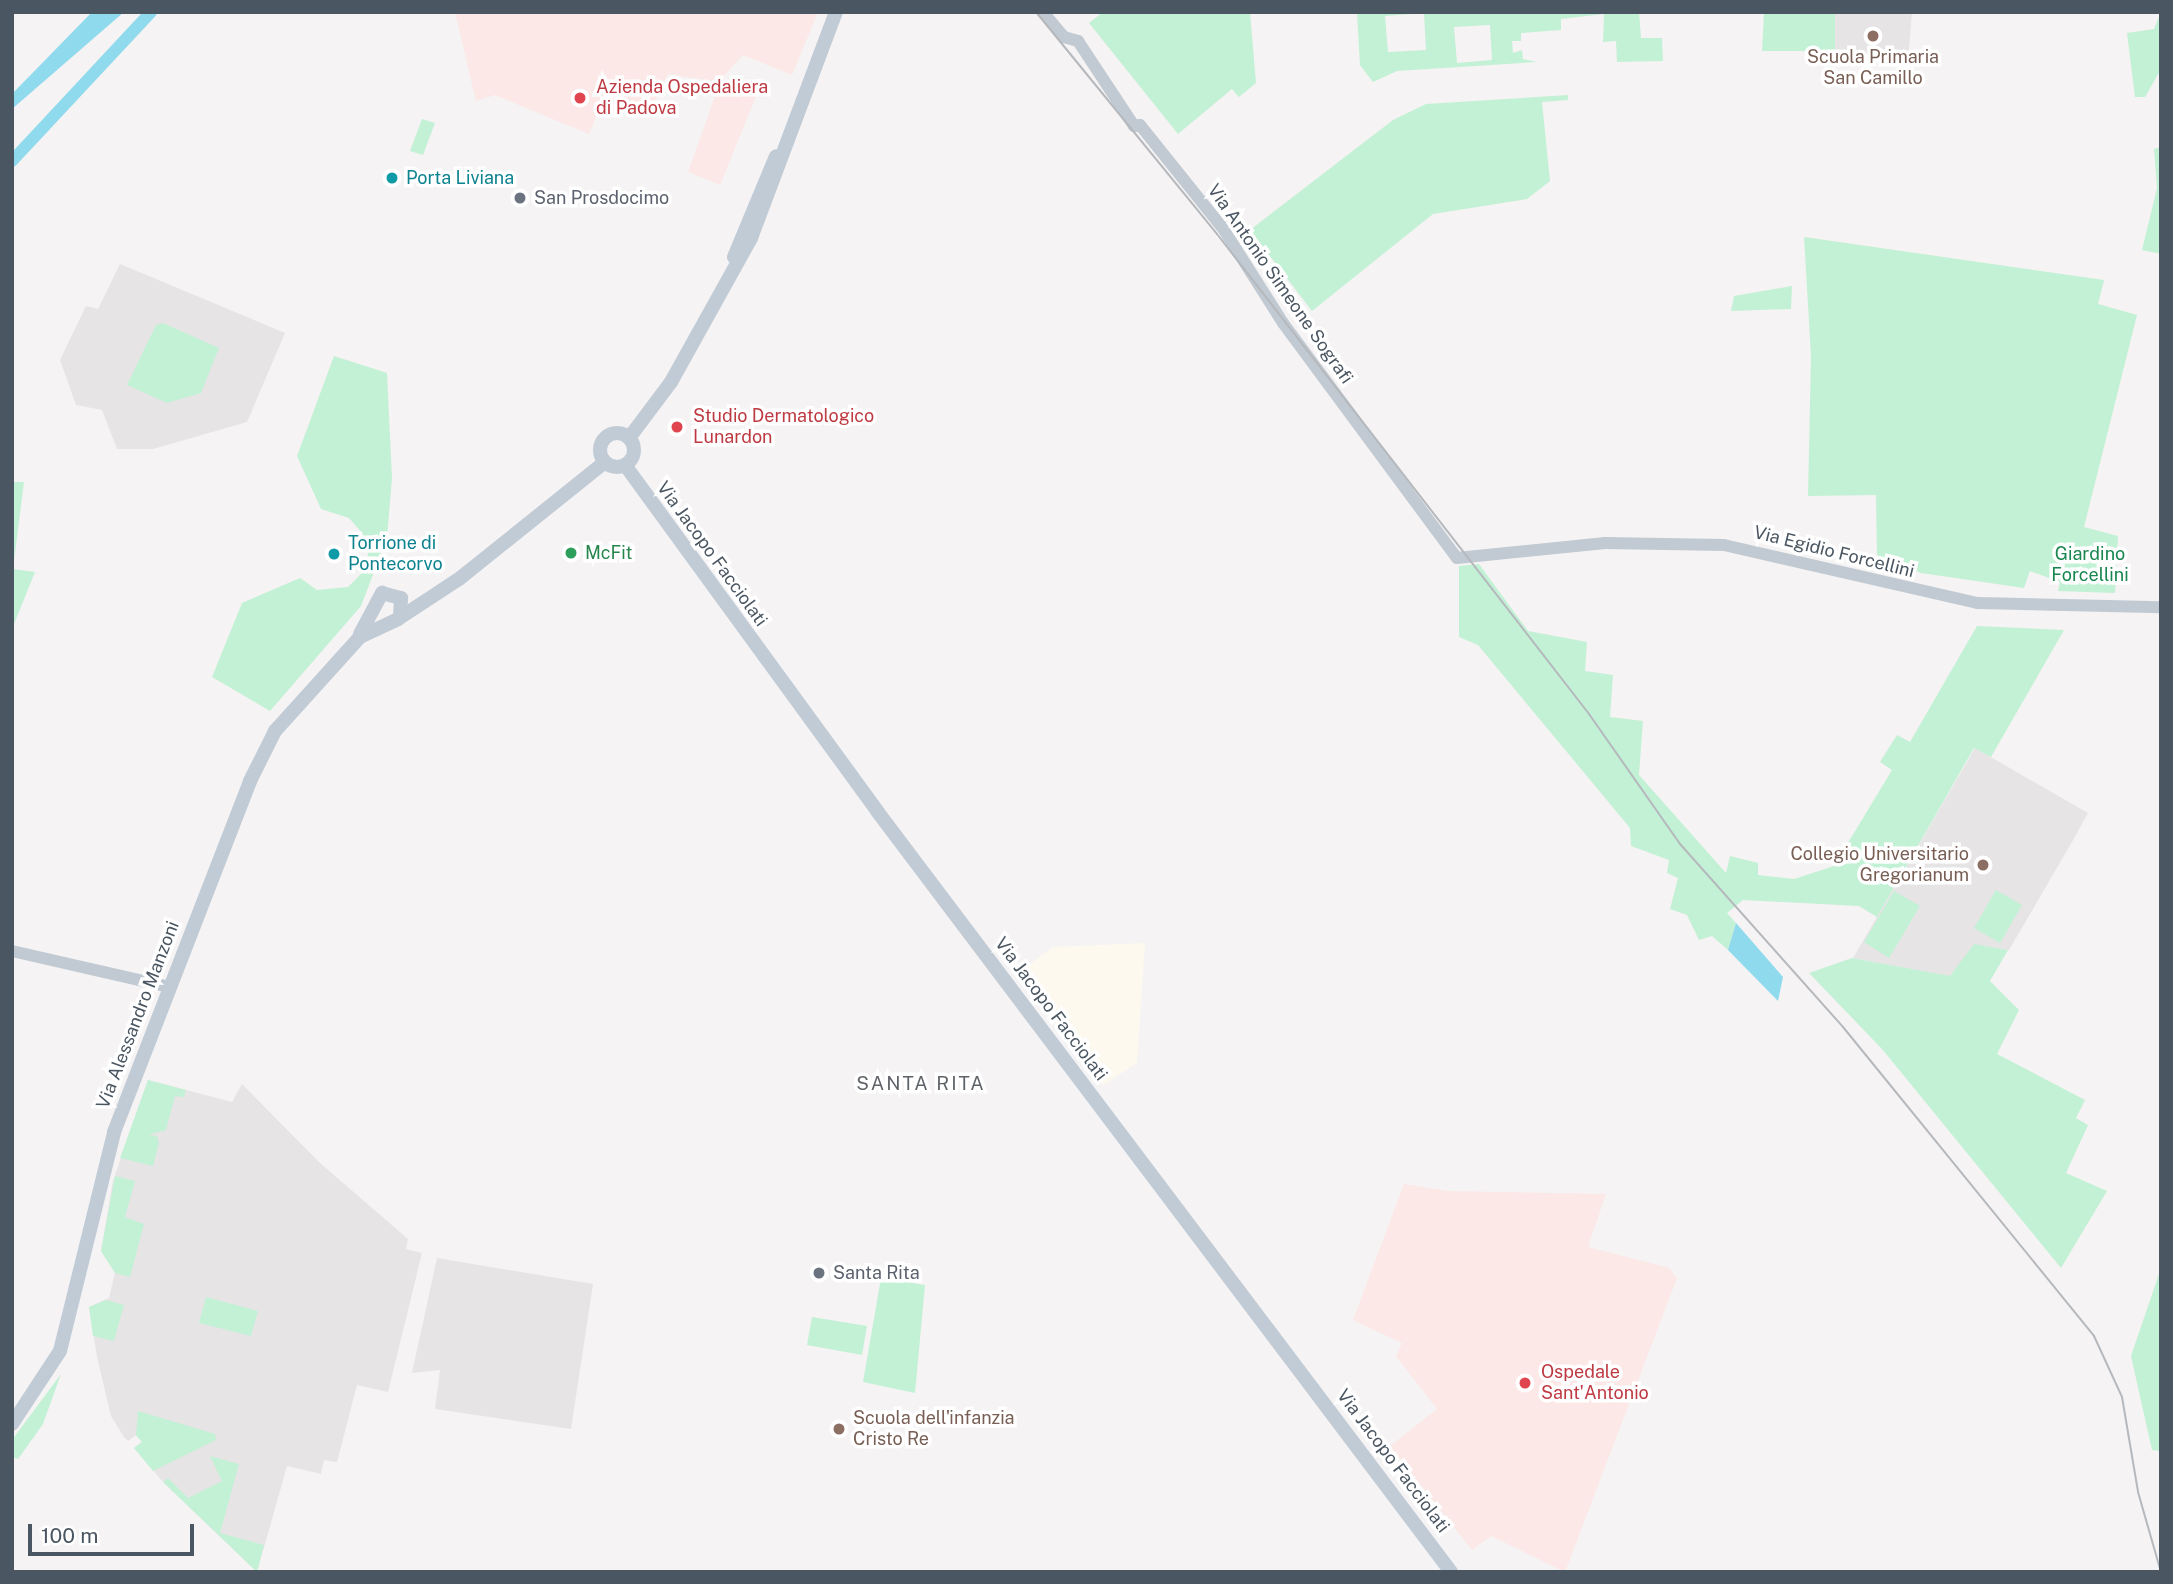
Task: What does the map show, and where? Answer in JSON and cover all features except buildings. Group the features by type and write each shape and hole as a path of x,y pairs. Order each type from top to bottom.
{"main road":[{"path":"629,438 671,382 751,239 784,142 836,12"},
{"path":"606,436 629,438 634,452 625,465 605,462 600,452 606,436"},
{"name":"Via Alessandro Manzoni","path":"12,1424 60,1351 106,1157 169,988 266,747 303,694 353,643 429,598 605,462"},
{"name":"Via Jacopo Facciolati","path":"625,465 877,811 1451,1572"},
{"path":"399,596 404,606 394,620 376,615 373,605 385,592 429,598"},
{"name":"Via Alessandro Manzoni","path":"353,643 373,605"}],"street":[{"name":"Via Antonio Simeone Sografi","path":"1043,12 1064,37 1077,41 1135,126 1140,124 1224,230 1283,323 1457,558"},
{"name":"Via Egidio Forcellini","path":"1457,558 1605,543 1724,545 1979,603 2161,607"},
{"path":"12,951 169,988"}],"shaded area":[{"name":"Azienda Ospedaliera di Padova","path":"455,12 818,12 792,75 743,55 722,78 757,94 720,185 688,172 720,82 668,74 647,118 602,102 589,134 495,95 476,101"},
{"name":"Scuola Primaria San Camillo","path":"1835,12 1912,12 1908,61 1835,51"},
{"path":"120,264 285,333 247,422 153,449 117,449 102,410 76,405 60,360 86,306 98,309"},
{"name":"Collegio Universitario Gregorianum","path":"1975,748 2088,813 2072,842 2009,950 1976,945 1952,977 1853,958"},
{"path":"1145,943 1137,1063 1103,1085 1019,972 1053,947"},
{"path":"148,1080 232,1102 242,1084 320,1163 408,1239 406,1249 422,1253 388,1392 357,1385 337,1462 324,1460 321,1474 287,1466 257,1572 163,1482 134,1448 142,1442 136,1435 128,1441 124,1437 111,1416 97,1357 89,1307 109,1298 115,1272 101,1251 113,1181"},
{"name":"Ospedale Sant'Antonio","path":"1404,1184 1447,1191 1606,1194 1588,1247 1669,1268 1677,1278 1565,1572 1491,1536 1472,1550 1390,1446 1437,1409 1396,1356 1402,1343 1353,1320"},
{"path":"437,1258 593,1284 571,1429 435,1409 440,1370 412,1373"}],"green space":[{"path":"1103,12 1250,12 1256,83 1239,97 1232,89 1178,134 1089,23"},
{"path":"1639,12 1641,38 1662,38 1663,61 1617,62 1616,41 1603,42 1604,14 1561,19 1561,30 1521,33 1521,41 1512,41 1513,53 1522,50 1523,59 1537,62 1397,71 1373,82 1360,65 1357,14 1416,14 1385,16 1388,52 1426,50 1424,14","holes":["1490,25 1492,60 1457,63 1454,27"]},
{"path":"1764,12 1835,12 1835,51 1762,51"},
{"path":"2161,12 2161,69 2145,97 2135,97 2127,33 2154,29"},
{"path":"1568,95 1568,100 1542,102 1550,181 1527,199 1433,214 1312,311 1250,230 1393,120 1426,104"},
{"path":"422,119 435,123 423,155 410,151"},
{"path":"2161,147 2161,254 2142,250 2157,188 2154,149"},
{"name":"Giardino Forcellini","path":"1804,237 2104,280 2098,304 2137,315 2084,527 2118,536 2115,593 2058,591 2060,582 2030,571 2024,588 1921,573 1877,555 1876,495 1808,496 1811,356"},
{"path":"1792,286 1791,309 1731,311 1734,296"},
{"path":"163,323 219,348 201,393 167,403 127,385 156,325"},
{"path":"334,356 387,373 392,478 387,538 361,606 270,711 212,677 242,603 300,578 317,590 348,587 365,570 368,555 363,534 349,518 321,509 297,456"},
{"path":"12,482 24,482 13,569 35,572 12,629"},
{"path":"1479,564 1528,631 1587,642 1585,671 1613,675 1610,717 1643,721 1639,775 1726,873 1730,856 1758,863 1758,875 1794,879 1834,866 1892,770 1880,762 1897,735 1910,742 1977,626 2064,630 1991,757 1974,748 1877,917 1859,906 1743,900 1727,913 1736,923 1728,950 1712,936 1699,940 1687,915 1670,909 1678,878 1667,873 1669,860 1631,846 1630,828 1478,645 1459,637 1459,566"},
{"path":"1996,890 2022,905 2000,943 1974,928"},
{"path":"1894,891 1920,906 1889,958 1864,942"},
{"path":"1974,944 2008,950 1990,981 2019,1010 1997,1054 2085,1100 2076,1118 2088,1125 2066,1173 2107,1191 2061,1268 1882,1049 1809,973 1852,958 1950,976"},
{"path":"148,1080 186,1090 184,1097 175,1096 166,1130 148,1135 157,1136 159,1143 153,1166 120,1158"},
{"path":"115,1176 135,1181 125,1217 144,1224 130,1277 115,1273 101,1251"},
{"path":"2161,1268 2161,1451 2152,1450 2131,1356"},
{"path":"881,1278 925,1285 915,1393 863,1382"},
{"path":"206,1297 258,1311 251,1336 199,1323"},
{"path":"106,1300 124,1305 114,1341 93,1336 89,1307"},
{"path":"812,1317 867,1326 862,1355 807,1345"},
{"path":"61,1374 43,1424 18,1459 12,1457 12,1440"},
{"path":"138,1411 215,1434 216,1440 153,1471 134,1448 142,1442 136,1435"},
{"path":"210,1456 239,1464 220,1533 264,1545 257,1572 163,1482 168,1478 188,1498 222,1481"}],"water":[{"path":"92,12 124,12 12,109 12,94"},
{"path":"1736,923 1783,977 1778,1001 1728,950"}],"waterway":[{"path":"12,161 151,12"}],"tram line":[{"path":"1036,12 1217,234 1589,714 1680,844 1843,1027 2094,1336 2122,1397 2138,1492 2161,1572"}],"place":[{"name":"Scuola Primaria San Camillo","path":"1873,36"},
{"name":"Azienda Ospedaliera di Padova","path":"580,98"},
{"name":"Porta Liviana","path":"392,178"},
{"name":"San Prosdocimo","path":"520,198"},
{"name":"Studio Dermatologico Lunardon","path":"677,427"},
{"name":"McFit","path":"571,553"},
{"name":"Torrione di Pontecorvo","path":"334,554"},
{"name":"Collegio Universitario Gregorianum","path":"1983,865"},
{"name":"Santa Rita","path":"819,1273"},
{"name":"Ospedale Sant'Antonio","path":"1525,1383"},
{"name":"Scuola dell'infanzia Cristo Re","path":"839,1429"}],"district":[{"name":"SANTA RITA","path":"921,1084"}]}
